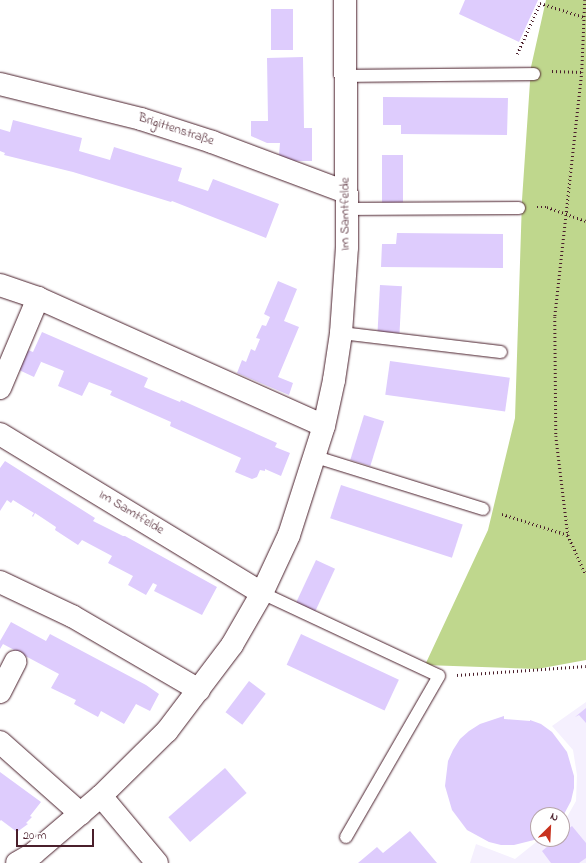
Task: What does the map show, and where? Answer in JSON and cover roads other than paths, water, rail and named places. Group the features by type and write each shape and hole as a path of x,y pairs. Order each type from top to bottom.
{"street":[{"name":"Im Samtfelde","path":"17,863 34,853 81,814 167,731 232,645 262,592 289,535 316,456 324,426 334,380 341,333 347,247 345,0"},
{"name":"Brigittenstraße","path":"0,84 141,118 212,142 347,201"},
{"path":"0,285 38,298 324,426"},
{"path":"0,388 38,298"},
{"name":"Im Samtfelde","path":"0,434 262,592"},
{"path":"0,582 72,616 199,690"},
{"path":"0,692 15,662"},
{"path":"0,742 81,814"},
{"path":"101,796 157,863"}],"lane":[{"path":"345,76 534,74"},
{"path":"347,201 519,208"},
{"path":"341,333 501,352"},
{"path":"316,456 483,509"},
{"path":"262,592 439,676 346,837"}]}
